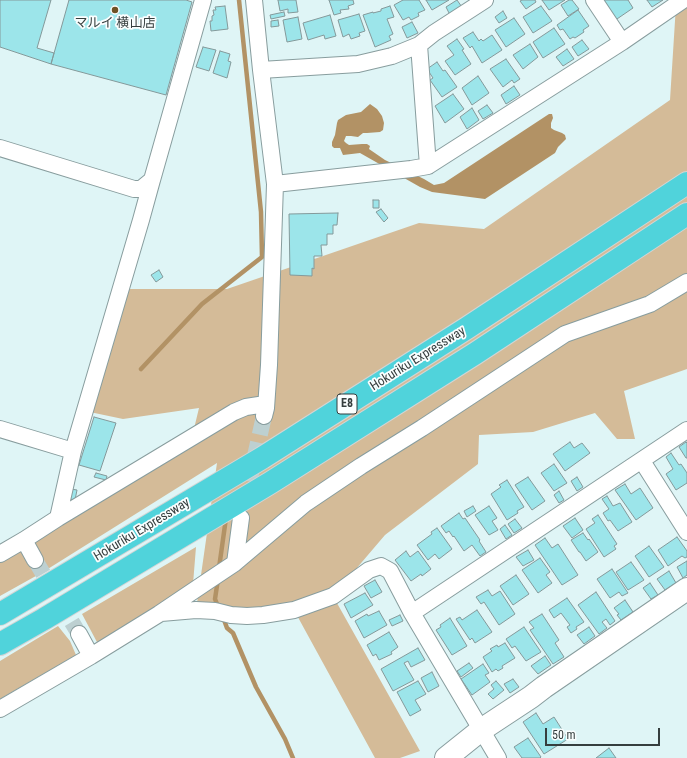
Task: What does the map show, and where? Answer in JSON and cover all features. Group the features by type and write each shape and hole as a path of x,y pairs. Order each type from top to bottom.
{"highway":[{"name":"Hokuriku Expressway","path":"0,614 262,458 467,328 687,183"},
{"name":"Hokuriku Expressway","path":"0,644 270,483 476,353 687,214"}],"street":[{"path":"58,518 73,451 204,0"},
{"path":"0,554 240,410 258,405 265,412 269,365 275,184 254,0"},
{"path":"261,70 358,64 392,56 419,45 434,33 486,0"},
{"path":"594,0 622,42"},
{"path":"275,184 428,166 622,42 683,0"},
{"path":"419,45 428,166"},
{"path":"0,148 134,189 141,189 152,180"},
{"path":"0,709 91,656 232,566 306,503 565,334 650,304 687,282"},
{"path":"0,429 73,451"},
{"path":"412,613 687,430"},
{"path":"642,461 687,532"},
{"path":"232,566 241,518"},
{"path":"24,540 35,560"},
{"path":"159,614 196,610 215,611 231,615 247,616 294,610 333,596 369,570 381,566 390,571 412,613 498,758"},
{"path":"446,758 481,730 687,589"},
{"path":"79,634 91,656"}],"shaded area":[{"path":"687,0 687,369 624,391 635,439 617,439 595,413 533,432 479,435 478,464 385,535 333,596 420,751 400,758 375,758 294,610 196,610 217,463 43,572 0,596 0,553 192,437 199,408 123,419 85,411 121,289 227,289 419,223 484,229 670,100 676,5"},
{"path":"370,104 377,109 382,116 384,123 383,130 380,132 363,133 358,137 346,136 344,141 349,145 367,144 370,146 369,149 385,160 434,185 444,183 549,114 552,114 553,118 551,128 565,135 566,139 558,147 555,153 485,199 432,192 420,187 360,153 343,155 340,148 334,148 332,146 338,120 346,115 361,112"},
{"path":"196,547 193,584 98,644 82,614"},
{"path":"58,626 70,641 76,655 0,699 0,661"}],"building":[{"path":"0,0 51,0 37,48 54,53 51,64 0,47"},
{"path":"69,0 186,0 192,2 166,95 51,64"},
{"path":"278,0 296,0 298,12 288,13 288,9 280,11"},
{"path":"329,0 353,0 354,4 348,6 349,9 340,10 341,13 334,15"},
{"path":"403,0 419,0 425,10 418,13 419,16 411,20 409,17 403,20 394,5"},
{"path":"426,0 449,0 432,10"},
{"path":"457,0 464,10 451,17 446,7"},
{"path":"535,0 536,2 526,9 520,1"},
{"path":"542,0 565,0 549,10"},
{"path":"569,0 572,0 579,9 568,16 561,5"},
{"path":"601,0 628,0 633,8 614,21"},
{"path":"647,0 663,0 652,7"},
{"path":"225,6 228,29 211,31 210,21 212,21 212,16 214,15 213,10 216,10 215,7"},
{"path":"390,6 394,17 387,19 393,34 389,36 391,40 375,47 363,15 381,11 381,9"},
{"path":"541,6 552,21 533,33 523,17"},
{"path":"578,10 589,26 583,30 584,32 575,38 573,37 570,39 563,29 560,30 557,25"},
{"path":"503,11 507,18 499,23 495,17"},
{"path":"284,12 285,16 271,19 270,15"},
{"path":"359,14 365,31 359,33 360,36 351,39 349,34 343,37 338,20"},
{"path":"330,15 336,36 325,39 324,35 308,40 303,23"},
{"path":"298,17 302,39 287,42 283,20"},
{"path":"514,18 525,34 506,47 495,30"},
{"path":"278,20 279,26 271,27 271,21"},
{"path":"412,22 418,33 407,38 402,27"},
{"path":"554,28 565,44 543,58 533,42"},
{"path":"473,32 479,41 481,39 483,41 492,35 502,50 482,63 472,46 470,48 463,38"},
{"path":"457,39 464,49 462,50 471,64 455,75 445,61 454,55 447,46"},
{"path":"582,40 589,49 578,56 572,47"},
{"path":"530,44 538,57 523,69 513,55"},
{"path":"203,47 216,50 209,71 196,67"},
{"path":"567,49 574,59 563,66 556,57"},
{"path":"220,51 230,54 228,61 231,62 227,78 213,73"},
{"path":"506,59 520,79 514,83 512,80 503,87 490,69"},
{"path":"437,62 443,71 445,70 457,87 442,97 430,80 433,78 427,69"},
{"path":"478,76 489,93 472,105 462,88"},
{"path":"514,86 520,95 506,104 501,95"},
{"path":"453,94 464,109 445,123 435,106"},
{"path":"487,105 493,113 483,119 478,111"},
{"path":"472,108 479,120 467,129 460,117"},
{"path":"373,200 379,200 379,208 373,208"},
{"path":"381,209 388,218 384,222 376,212"},
{"path":"338,213 337,225 333,225 333,234 327,234 327,245 321,245 322,256 314,256 314,269 312,268 312,276 290,275 289,214"},
{"path":"159,270 163,277 156,282 151,275"},
{"path":"94,417 116,423 100,471 79,465"},
{"path":"570,442 574,448 582,443 590,453 565,471 553,454"},
{"path":"686,442 687,443 687,458 679,447"},
{"path":"671,453 679,465 681,464 687,473 687,483 676,490 666,474 673,469 666,457"},
{"path":"554,464 567,483 554,491 541,473"},
{"path":"96,473 107,476 106,480 94,477"},
{"path":"528,477 545,501 532,510 515,485"},
{"path":"577,477 583,487 577,491 571,481"},
{"path":"507,480 524,507 507,520 491,494 501,487 499,485"},
{"path":"625,484 631,494 640,488 653,508 636,520 615,490"},
{"path":"71,489 77,490 75,500 69,499"},
{"path":"559,491 564,500 559,503 554,495"},
{"path":"607,496 613,506 620,503 632,522 618,531 610,520 608,521 603,513 609,509 602,499"},
{"path":"473,506 476,511 467,517 464,511"},
{"path":"489,506 497,518 492,521 498,530 489,535 475,515"},
{"path":"459,513 463,519 465,518 480,540 479,541 486,552 480,556 472,545 464,551 454,536 453,537 449,531 446,533 441,526"},
{"path":"598,515 617,544 614,546 616,549 604,557 586,529 595,523 592,519"},
{"path":"575,518 583,530 572,538 563,526"},
{"path":"515,519 522,528 514,533 508,524"},
{"path":"505,525 512,535 506,539 500,529"},
{"path":"437,528 452,549 439,559 435,554 428,560 417,545 432,534 431,532"},
{"path":"583,533 598,552 586,561 571,540"},
{"path":"677,537 687,551 687,557 685,558 682,556 668,566 658,550"},
{"path":"545,538 552,548 558,544 578,575 562,585 535,545"},
{"path":"649,546 664,567 649,577 635,556"},
{"path":"528,550 534,560 523,566 516,557"},
{"path":"406,551 410,557 418,551 431,569 422,576 421,574 411,581 395,560"},
{"path":"540,558 550,572 546,575 552,583 538,593 522,570"},
{"path":"687,561 687,575 683,578 677,567"},
{"path":"631,562 644,580 628,590 616,572"},
{"path":"612,569 628,593 622,596 619,592 610,598 597,579"},
{"path":"669,571 676,583 665,590 657,579"},
{"path":"516,575 529,594 513,605 500,586"},
{"path":"375,580 382,592 371,598 364,586"},
{"path":"650,583 658,595 651,599 643,588"},
{"path":"488,590 492,596 500,591 515,614 499,625 484,602 481,604 476,597"},
{"path":"596,592 615,621 610,625 606,619 602,622 607,628 599,634 578,605"},
{"path":"365,593 373,605 351,618 344,604"},
{"path":"567,598 584,622 576,627 577,629 571,633 567,627 570,625 561,613 554,618 549,610"},
{"path":"625,600 633,612 621,620 617,615 619,614 614,608"},
{"path":"477,610 492,632 475,643 472,638 470,640 456,619 460,617 462,620"},
{"path":"379,611 387,625 364,638 355,621 367,614 368,616"},
{"path":"542,614 559,640 555,643 564,657 553,664 530,630 534,628 529,622"},
{"path":"400,615 403,621 392,626 389,620"},
{"path":"450,618 467,646 452,655 436,630"},
{"path":"524,627 541,652 526,661 515,646 512,648 506,639"},
{"path":"589,627 595,636 584,644 577,635"},
{"path":"389,632 398,647 391,652 392,654 379,660 376,654 373,656 367,645"},
{"path":"505,643 515,658 502,666 503,668 498,671 496,669 492,672 483,657 492,651 490,649"},
{"path":"418,648 425,660 411,667 408,661 404,663 414,680 393,691 381,669"},
{"path":"545,656 551,665 538,674 531,666"},
{"path":"469,663 473,668 461,677 457,671"},
{"path":"483,664 489,673 485,675 490,682 472,695 461,679"},
{"path":"432,672 439,686 428,692 421,678"},
{"path":"513,679 519,687 510,693 504,684"},
{"path":"418,681 426,694 415,700 421,710 410,716 397,692"},
{"path":"496,681 504,690 493,699 488,694 494,689 491,685"},
{"path":"536,713 543,724 554,717 568,739 544,754 523,722"},
{"path":"528,738 541,757 540,758 522,758 514,747"},
{"path":"609,748 616,758 596,758"}],"waterway":[{"path":"141,369 202,304 262,257 261,212 239,0"},
{"path":"219,568 226,518"},
{"path":"218,579 215,599 219,609"},
{"path":"223,617 227,628 233,633 256,687 285,739 293,758"}],"tunnel":[{"path":"244,505 264,416"},
{"path":"35,560 79,634"}],"place":[{"name":"マルイ 横山店","path":"115,10"}]}
